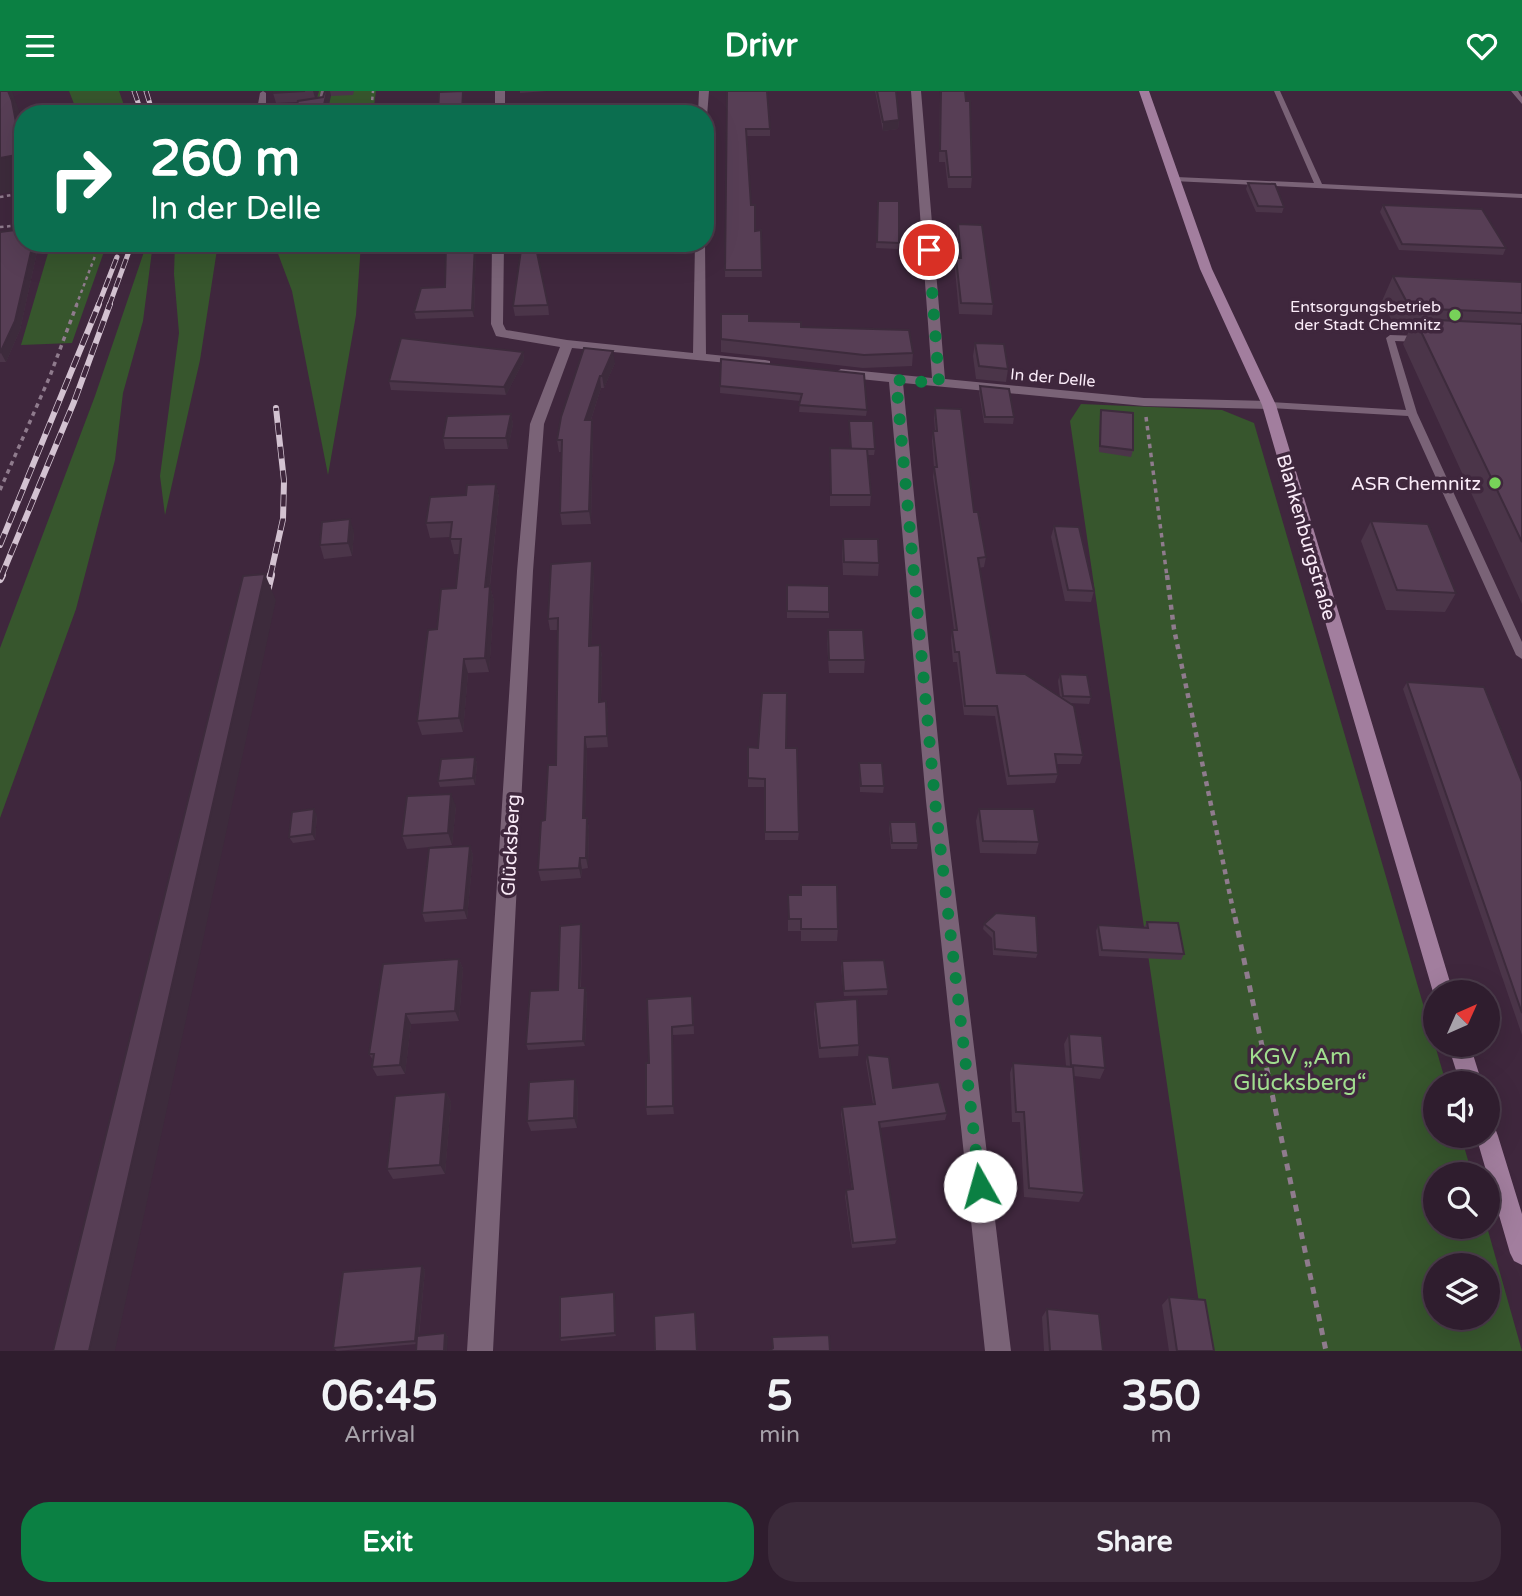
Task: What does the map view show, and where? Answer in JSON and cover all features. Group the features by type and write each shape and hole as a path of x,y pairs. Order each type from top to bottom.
{"main road":[{"name":"Blankenburgstraße","path":"1144,91 1206,269 1269,405 1439,980"},
{"path":"1491,1148 1522,1253"}],"street":[{"path":"916,91 939,383"},
{"path":"498,252 497,324 501,333 567,344 778,366"},
{"path":"699,356 701,252"},
{"name":"Glücksberg","path":"480,1351 525,571 537,424 567,344"},
{"name":"In der Delle","path":"830,372 1144,402 1269,405"},
{"path":"896,380 935,801 998,1351"}],"lane":[{"path":"1277,91 1320,186"},
{"path":"1514,91 1522,103"},
{"path":"263,93 262,104 266,105"},
{"path":"1176,179 1522,196"},
{"path":"1429,340 1390,338 1412,413 1522,655"},
{"path":"1269,405 1412,413"}],"path":[{"path":"0,490 50,376 97,252"},
{"path":"1144,402 1174,629 1326,1351"}],"green space":[{"path":"69,91 119,91 124,105 74,105"},
{"path":"316,91 376,91 374,105 313,105"},
{"path":"48,252 104,252 72,343 21,345"},
{"path":"144,252 152,252 143,321 123,393 115,460 76,609 0,818 0,648 95,396"},
{"path":"175,252 217,252 200,360 165,515 160,476 179,333"},
{"path":"277,252 360,252 356,315 328,475 292,291"},
{"name":"KGV „Am Glücksberg“","path":"1081,404 1222,410 1254,423 1423,1004 1423,1057 1438,1057 1443,1071 1423,1071 1423,1148 1464,1148 1469,1162 1423,1162 1423,1239 1490,1239 1494,1253 1423,1253 1423,1330 1500,1330 1500,1273 1522,1351 1206,1351 1070,421"}],"building":[{"path":"0,91 8,91 14,112 14,155 0,158"},
{"path":"274,91 305,91 273,93"},
{"path":"327,91 324,105 297,105 298,101 323,97"},
{"path":"463,91 462,105 438,105 439,92"},
{"path":"727,91 767,91 770,129 746,129 751,205 755,205 755,231 761,230 762,270 725,270"},
{"path":"877,91 896,91 899,120 883,122"},
{"path":"941,91 965,91 966,101 970,101 972,177 949,177 946,151 940,151"},
{"path":"1248,183 1275,184 1284,207 1258,206"},
{"path":"878,201 899,201 899,243 877,242"},
{"path":"1383,205 1482,209 1506,248 1402,244"},
{"path":"958,224 982,225 993,304 961,303 956,258 961,258"},
{"path":"14,230 14,252 31,252 15,321 0,353 0,232"},
{"path":"446,252 475,252 472,310 414,312 421,288 445,287"},
{"path":"521,252 537,252 548,305 513,306"},
{"path":"1393,276 1522,282 1522,313 1410,308"},
{"path":"721,314 749,314 749,321 801,322 801,327 909,330 913,353 864,355 721,339"},
{"path":"1415,319 1522,324 1522,542"},
{"path":"401,338 523,352 504,387 389,381"},
{"path":"975,343 1004,344 1008,369 979,366"},
{"path":"584,348 613,351 600,376 585,420 592,420 589,511 560,513 562,440 557,440 561,417"},
{"path":"721,359 864,374 867,410 799,405 802,394 720,386"},
{"path":"980,386 1009,389 1014,417 985,417"},
{"path":"935,408 961,409 974,512 978,512 986,557 978,558 997,673 1025,674 1074,706 1083,755 1055,754 1058,774 1009,776 997,706 965,706 959,652 955,652 952,630 957,630 934,467 937,467 933,431 937,431"},
{"path":"1101,410 1133,413 1133,450 1100,446"},
{"path":"511,414 506,438 443,438 447,416"},
{"path":"849,421 873,421 875,449 851,449"},
{"path":"830,448 867,449 871,495 831,495"},
{"path":"496,484 485,587 490,586 485,658 464,659 459,718 417,721 428,630 437,629 441,589 456,588 461,539 450,539 452,522 426,523 430,497 466,495 467,485"},
{"path":"350,519 348,543 320,545 322,522"},
{"path":"1371,521 1428,524 1456,593 1397,590"},
{"path":"1054,526 1079,527 1094,591 1068,590"},
{"path":"843,539 878,539 879,563 844,562"},
{"path":"592,561 589,646 600,645 599,702 606,701 607,736 585,737 583,818 587,818 586,858 580,858 579,868 538,870 541,821 545,820 548,765 556,765 558,618 548,619 551,564"},
{"path":"265,574 89,1351 53,1351 243,576"},
{"path":"787,585 829,586 829,612 787,611"},
{"path":"828,630 863,630 865,660 829,660"},
{"path":"1060,674 1087,675 1091,697 1063,696"},
{"path":"1407,682 1484,687 1522,782 1522,1013"},
{"path":"762,693 787,693 786,748 797,748 799,832 765,832 765,779 748,778 748,747 758,748"},
{"path":"475,757 473,778 438,781 441,759"},
{"path":"859,763 882,763 884,786 861,786"},
{"path":"451,794 448,833 402,836 407,796"},
{"path":"314,809 312,834 289,837 292,812"},
{"path":"979,809 1034,809 1039,842 983,841"},
{"path":"890,822 916,822 918,843 892,843"},
{"path":"470,846 464,910 422,913 429,848"},
{"path":"801,885 837,885 838,929 801,929 801,919 789,919 788,895 801,895"},
{"path":"996,913 1036,916 1038,953 995,949 994,932 984,924"},
{"path":"1147,922 1178,923 1184,954 1102,950 1098,925 1148,928"},
{"path":"581,924 579,988 585,988 583,1041 526,1044 530,991 558,990 560,926"},
{"path":"459,959 455,1011 406,1014 400,1065 372,1067 374,1054 369,1054 383,964"},
{"path":"884,960 888,989 844,991 842,961"},
{"path":"692,996 693,1025 672,1027 673,1106 646,1107 646,1063 649,1063 647,999"},
{"path":"857,999 859,1045 820,1048 815,1002"},
{"path":"1069,1034 1102,1036 1105,1068 1071,1065"},
{"path":"867,1055 889,1057 893,1088 939,1082 947,1113 879,1122 897,1239 853,1243 846,1190 853,1189 842,1107 875,1104"},
{"path":"1013,1063 1073,1067 1084,1193 1029,1188 1024,1112 1016,1112"},
{"path":"575,1079 574,1118 527,1121 529,1082"},
{"path":"446,1092 440,1165 387,1169 395,1096"},
{"path":"422,1266 415,1341 333,1348 343,1272"},
{"path":"614,1292 615,1333 560,1338 560,1297"},
{"path":"1169,1297 1205,1300 1214,1351 1177,1351"},
{"path":"1047,1309 1099,1314 1103,1351 1050,1351"},
{"path":"695,1312 697,1351 655,1351 654,1316"},
{"path":"445,1333 444,1351 416,1351 417,1336"},
{"path":"829,1335 830,1351 769,1351 773,1348 772,1337"}],"railway":[{"path":"134,91 139,105"},
{"path":"146,91 150,105"},
{"path":"109,306 129,252"},
{"path":"98,306 117,257"},
{"path":"0,545 99,304"},
{"path":"1,577 74,402 110,304"},
{"path":"270,577 283,519 284,481 276,408"},
{"path":"265,600 271,575"}],"place":[{"name":"Entsorgungsbetrieb der Stadt Chemnitz","path":"1455,315"},
{"name":"ASR Chemnitz","path":"1495,483"}],"route":[{"path":"929,250 939,383 896,380 935,801 980,1186"}]}
